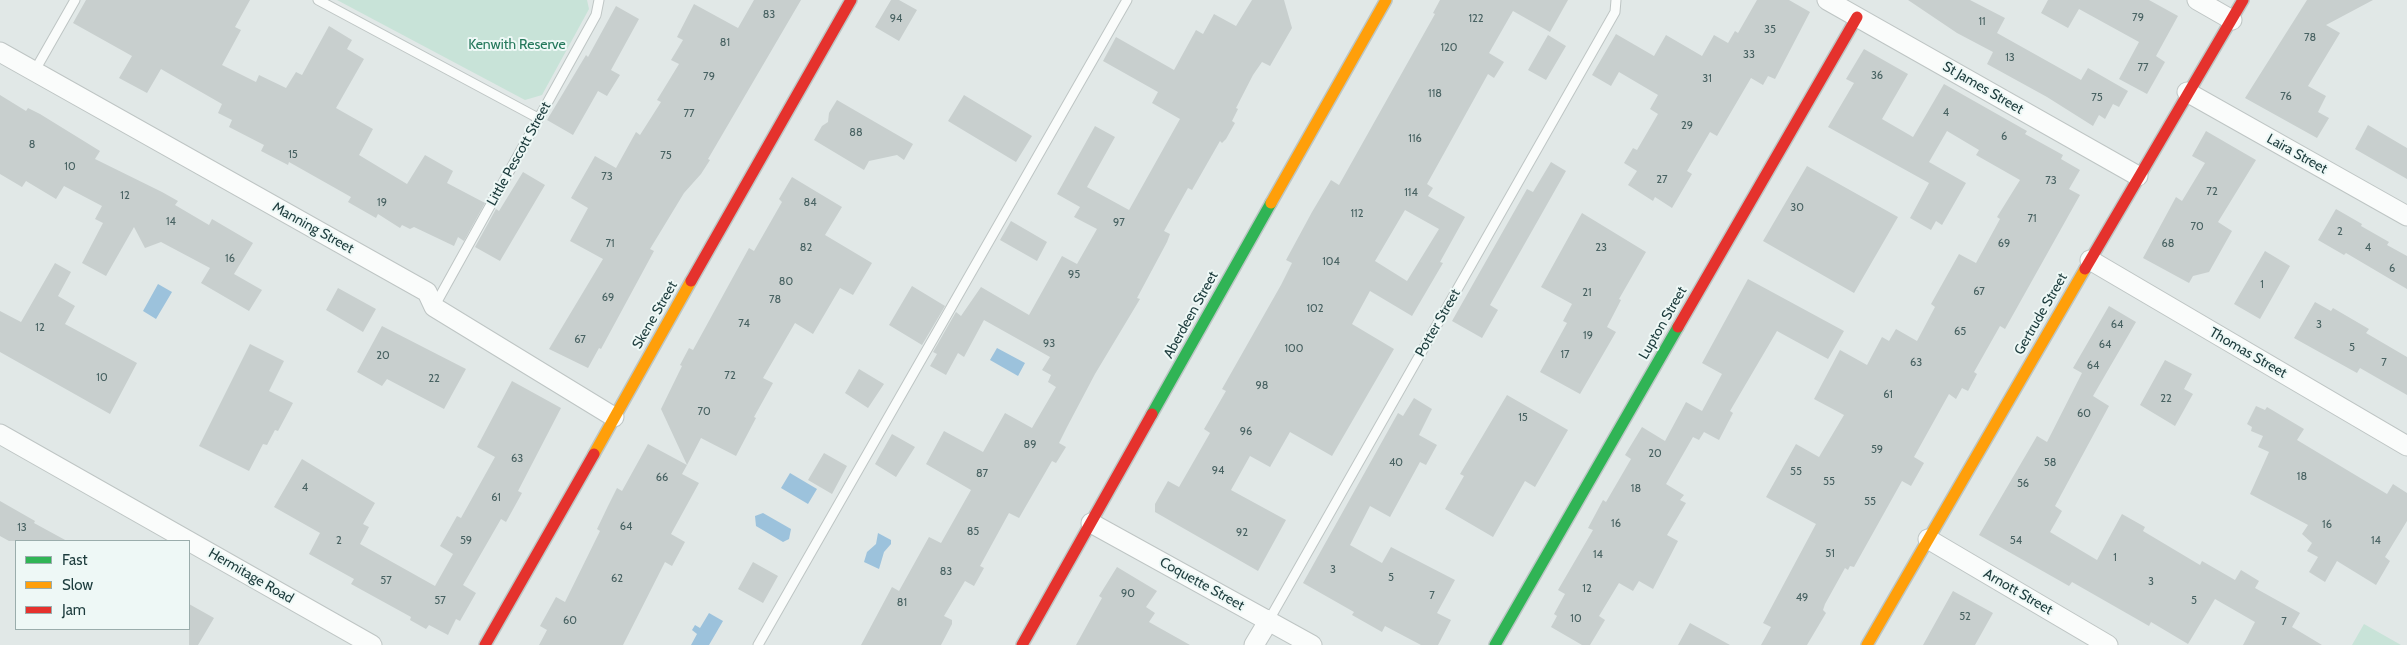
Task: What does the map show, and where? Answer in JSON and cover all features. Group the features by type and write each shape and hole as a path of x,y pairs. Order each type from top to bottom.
{"street":[{"name":"Skene Street","path":"485,645 851,0"},
{"name":"Aberdeen Street","path":"1022,645 1386,0"},
{"name":"St James Street","path":"1827,0 2138,176"},
{"path":"2197,0 2232,20"},
{"name":"Gertrude Street","path":"1867,645 2138,176 2243,0"},
{"name":"Lupton Street","path":"1495,645 1857,17"},
{"name":"Manning Street","path":"0,52 427,292 434,307 614,417"},
{"name":"Laira Street","path":"2187,92 2407,216"},
{"name":"Thomas Street","path":"2090,260 2407,446"},
{"name":"Hermitage Road","path":"0,434 187,540"},
{"name":"Coquette Street","path":"1091,523 1312,645"},
{"name":"Arnott Street","path":"1928,539 2108,645"},
{"name":"Hermitage Road","path":"190,542 372,645"},
{"name":"Potter Street","path":"1254,645 1269,620"}],"lane":[{"path":"34,72 74,0"},
{"path":"318,0 538,118"},
{"name":"Little Pescott Street","path":"434,307 596,15 599,0"},
{"path":"758,645 1126,0"},
{"name":"Potter Street","path":"1269,620 1616,12 1616,0"}],"green space":[{"name":"Kenwith Reserve","path":"337,0 587,0 589,9 542,95 525,100"},
{"path":"2364,624 2401,645 2352,645"}],"water":[{"path":"158,284 172,292 156,319 143,311"},
{"path":"997,348 1025,363 1018,376 990,360"},
{"path":"790,473 817,489 808,504 781,488"},
{"path":"763,513 791,529 789,539 783,542 756,526 755,516"},
{"path":"878,533 891,540 891,544 884,552 879,569 864,562 867,552 876,544"},
{"path":"709,613 723,621 709,645 691,645 697,634 692,630 695,625 700,628"}],"building":[{"path":"86,0 250,0 235,27 241,30 222,65 256,82 259,75 286,88 296,72 302,75 329,26 352,40 347,49 364,59 336,108 373,129 359,155 407,184 425,155 453,171 447,183 485,203 464,241 458,237 454,246 414,227 410,229 402,225 400,228 378,214 376,218 348,202 351,197 289,162 288,165 261,151 264,145 229,127 232,120 218,113 222,104 161,69 147,93 119,78 132,56 73,23"},
{"path":"754,0 801,0 708,159 710,160 701,174 684,193 650,249 654,251 601,349 599,348 588,368 549,349 603,259 570,241 588,208 571,198 595,156 616,168 636,132 640,135 661,102 657,100 679,64 671,60 683,40 677,37 694,4 738,28"},
{"path":"891,0 899,0 917,10 899,41 875,27"},
{"path":"1252,0 1284,0 1292,28 1270,66 1262,62 1253,75 1236,108 1238,109 1232,121 1235,123 1226,139 1222,143 1220,141 1192,190 1188,188 1164,231 1170,234 1137,298 1140,299 1095,374 1059,443 1066,447 1056,463 1052,461 1019,518 1009,513 980,566 984,568 974,586 965,581 944,616 952,620 952,624 941,645 861,645 892,587 899,591 929,537 941,543 971,490 926,464 944,431 983,452 1005,413 1032,428 1056,387 1048,382 1051,375 1042,370 1050,357 984,320 964,357 958,353 946,375 930,366 937,354 933,352 956,312 961,316 981,287 1029,315 1062,256 1077,264 1097,229 1074,217 1080,207 1057,194 1095,126 1115,137 1087,187 1129,210 1180,119 1152,103 1158,92 1103,61 1116,37 1174,70 1196,30 1203,34 1214,14 1236,26"},
{"path":"1440,0 1568,0 1550,32 1513,11 1489,53 1504,62 1494,78 1488,74 1427,184 1433,188 1428,196 1465,217 1440,262 1443,263 1412,316 1370,291 1352,324 1394,349 1332,456 1290,432 1270,467 1250,456 1231,490 1286,520 1258,571 1155,512 1155,504 1168,481 1179,487 1210,433 1204,429 1226,391 1222,389 1292,263 1286,260 1331,180 1339,185 1435,14 1433,13","holes":["1405,210 1439,229 1407,281 1375,261"]},
{"path":"1757,0 1789,0 1810,12 1775,79 1768,76 1763,85 1751,78 1717,136 1710,132 1687,171 1692,174 1672,208 1655,197 1653,201 1628,185 1637,171 1624,163 1633,148 1637,150 1658,114 1650,109 1658,95 1619,72 1611,86 1592,75 1616,34 1654,56 1666,35 1702,56 1714,35 1728,43 1735,31 1738,33"},
{"path":"1908,0 1970,0 2005,18 1997,33 2081,80 2088,68 2128,91 2119,107 2113,104 2105,119 2099,115 2093,126 2047,97 1987,64 1993,52 1957,33"},
{"path":"2048,0 2149,0 2178,16 2156,56 2165,62 2147,94 2119,79 2139,42 2079,9 2068,28 2041,13"},
{"path":"2307,0 2373,0 2326,25 2340,33 2308,86 2326,96 2318,112 2329,118 2317,138 2245,98"},
{"path":"616,6 639,19 611,70 620,75 607,96 598,91 573,135 547,120 586,55 588,57"},
{"path":"1548,35 1566,46 1546,80 1528,70"},
{"path":"1864,49 1908,74 1882,119 1913,137 1944,84 2027,131 2025,134 2063,155 2061,159 2080,170 2069,189 2080,195 2005,329 2000,326 1974,372 1977,374 1968,391 1962,388 1956,399 1949,394 1914,457 1924,463 1911,486 1902,481 1854,567 1850,566 1848,570 1845,568 1825,604 1823,610 1826,613 1807,645 1761,645 1771,627 1763,623 1816,524 1766,497 1796,444 1819,457 1844,415 1814,399 1840,350 1867,365 1882,337 1889,341 1896,329 1917,341 1935,307 1931,304 1959,254 1976,263 2000,219 1997,217 2020,180 1976,155 1979,150 1947,131 1929,162 1966,183 1942,225 1936,221 1931,230 1910,218 1929,183 1828,127 1854,83 1846,79"},
{"path":"0,95 26,111 28,108 40,114 100,151 95,159 178,201 175,205 209,225 212,219 253,243 234,274 262,290 249,311 201,283 210,268 161,242 145,248 134,227 106,276 82,263 103,223 95,219 102,206 64,186 56,199 26,181 22,187 0,174"},
{"path":"964,95 1032,136 1016,162 948,121"},
{"path":"837,100 913,144 904,160 897,155 869,161 864,170 814,140 822,126 828,122 829,113"},
{"path":"2368,125 2407,148 2407,179 2355,149"},
{"path":"2206,131 2256,160 2218,222 2232,231 2209,272 2193,276 2189,283 2143,258 2176,197 2182,201 2205,163 2192,156"},
{"path":"1551,162 1566,171 1490,305 1498,310 1482,338 1452,321 1527,189 1533,192"},
{"path":"1807,166 1898,217 1854,293 1763,241"},
{"path":"523,172 545,185 500,261 475,247 496,209 499,211"},
{"path":"792,177 842,207 825,235 872,263 853,295 840,288 813,334 795,323 763,378 773,383 754,417 756,418 736,456 701,438 687,465 661,409 689,348 693,350 749,248 754,251 782,202 779,199"},
{"path":"2336,209 2389,242 2387,245 2407,256 2407,289 2346,253 2344,255 2318,240"},
{"path":"1582,213 1646,252 1619,299 1621,300 1607,327 1616,332 1580,394 1540,372 1567,323 1563,321 1572,304 1541,287"},
{"path":"1011,221 1047,242 1037,261 1000,240"},
{"path":"2265,251 2290,266 2260,319 2234,304"},
{"path":"55,263 71,272 58,296 75,306 65,324 137,363 110,414 0,352 0,311 21,322"},
{"path":"1748,279 1844,331 1828,359 1777,331 1730,411 1733,413 1719,440 1704,432 1699,440 1693,437 1666,484 1684,495 1680,500 1686,503 1667,535 1678,541 1653,589 1639,581 1633,591 1619,583 1599,616 1605,620 1590,645 1582,645 1551,627 1557,616 1554,614 1565,594 1558,590 1593,530 1588,528 1603,500 1606,502 1631,459 1625,455 1642,427 1665,441 1686,402 1702,411 1722,374 1702,363"},
{"path":"912,286 945,306 922,345 889,325"},
{"path":"338,288 376,309 363,332 326,310"},
{"path":"2315,302 2331,311 2333,308 2369,329 2366,333 2407,357 2407,395 2360,368 2357,373 2294,338"},
{"path":"2109,306 2136,322 2093,396 2109,406 2055,506 2062,511 2050,532 2097,560 2122,514 2145,527 2143,531 2200,565 2202,561 2235,580 2241,570 2259,581 2255,588 2300,613 2292,627 2322,645 2243,645 2255,622 2215,599 2188,644 2151,622 2149,626 2072,582 2069,586 1979,535 2037,436 2047,442 2082,373 2073,368"},
{"path":"382,326 466,369 444,409 387,379 382,386 357,372"},
{"path":"250,344 284,361 269,391 293,403 278,431 275,430 267,445 263,444 249,471 199,446"},
{"path":"2165,360 2192,374 2184,389 2193,394 2175,426 2140,405"},
{"path":"859,369 884,384 868,408 845,393"},
{"path":"512,381 561,408 518,491 522,493 506,522 501,519 463,585 476,593 460,621 456,619 448,635 429,625 426,629 410,620 411,617 351,584 354,579 309,554 320,533 274,507 302,459 375,503 363,524 369,527 360,544 435,586 453,554 440,546 457,516 461,518 495,457 477,447"},
{"path":"1507,395 1568,430 1535,487 1525,481 1493,537 1445,509 1464,476 1460,474"},
{"path":"1414,398 1432,409 1419,435 1437,445 1426,465 1420,462 1390,517 1370,506 1350,545 1382,563 1391,547 1455,580 1437,613 1451,620 1438,645 1421,645 1385,626 1382,632 1352,615 1354,612 1303,583 1398,413 1403,416"},
{"path":"2256,406 2265,410 2267,407 2304,429 2297,440 2387,494 2393,484 2407,493 2407,521 2385,557 2390,561 2376,585 2337,561 2325,582 2309,572 2318,557 2307,551 2312,543 2302,534 2308,525 2250,494 2269,452 2258,447 2263,436 2251,431 2252,427 2247,424"},
{"path":"892,434 915,447 896,477 875,464"},
{"path":"648,444 687,465 682,474 699,483 671,534 685,542 672,566 665,562 623,645 539,645 547,630 540,626 556,597 565,602 600,531 597,529 617,488 622,491"},
{"path":"824,453 847,466 832,494 808,480"},
{"path":"0,501 65,540 9,541 0,536"},
{"path":"753,562 778,576 763,603 738,589"},
{"path":"1117,567 1157,591 1146,607 1155,613 1149,622 1190,645 1076,645 1102,598 1099,596"},
{"path":"1953,591 1993,613 1975,645 1923,645"},
{"path":"190,605 214,618 198,645 189,645"},
{"path":"1690,623 1730,645 1678,645"}],"traffic: fast":[{"path":"1152,414 1271,203"},
{"path":"1495,645 1678,327"}],"traffic: slow":[{"path":"1271,203 1386,0"},
{"path":"1867,645 2085,269"},
{"path":"594,454 691,281"}],"traffic: jam":[{"path":"691,281 851,0"},
{"path":"2085,269 2243,0"},
{"path":"1678,327 1857,17"},
{"path":"1022,645 1152,414"},
{"path":"485,645 594,454"}]}
